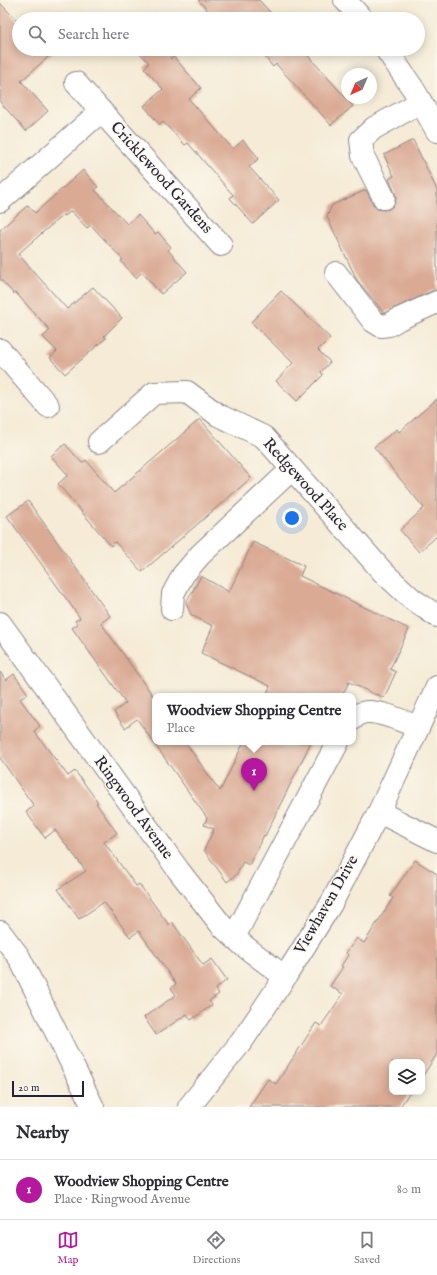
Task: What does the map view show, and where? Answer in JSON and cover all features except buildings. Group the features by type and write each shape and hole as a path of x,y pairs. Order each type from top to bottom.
{"street":[{"path":"345,0 356,12"},
{"path":"391,56 421,102 437,130"},
{"name":"Cricklewood Gardens","path":"76,83 221,245"},
{"path":"384,198 363,156 361,140 374,128 421,102"},
{"name":"Cricklewood Gardens","path":"0,201 101,111"},
{"path":"336,273 373,321 381,326 389,325 437,302"},
{"path":"0,350 48,406"},
{"name":"Redgewood Place","path":"99,442 154,393 187,392 218,415 264,437 383,572 412,599 437,616"},
{"path":"172,609 173,594 183,575 200,555 292,469"},
{"name":"Ringwood Avenue","path":"0,623 179,871 222,926 244,946 285,976"},
{"name":"Viewhaven Drive","path":"189,1107 242,1041 331,904 379,812 437,687"},
{"path":"356,717 367,712 380,714 418,727"},
{"path":"234,937 336,745"},
{"path":"379,812 437,841"},
{"path":"0,932 19,957 93,1107"}],"place":[{"name":"Woodview Shopping Centre","path":"254,791"}]}
